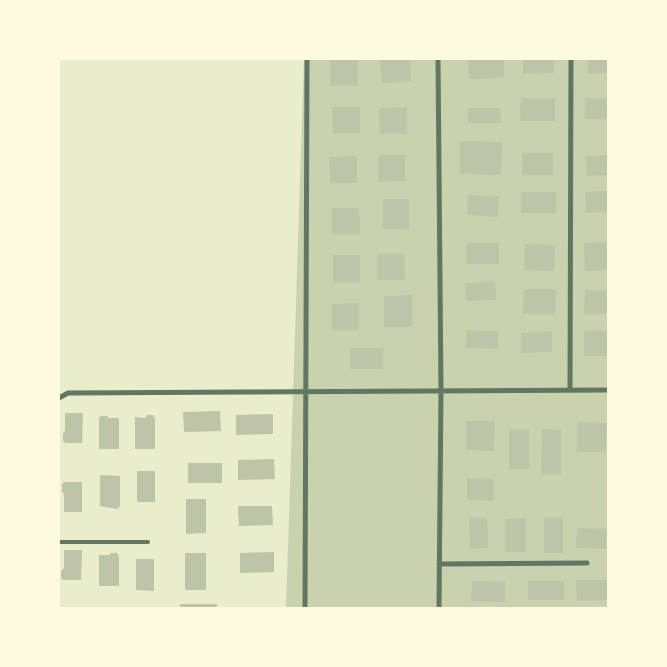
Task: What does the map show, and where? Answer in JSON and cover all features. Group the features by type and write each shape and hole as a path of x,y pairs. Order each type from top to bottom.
{"street":[{"path":"305,608 307,59"},
{"path":"438,59 441,391 439,608"},
{"path":"570,390 571,59"},
{"path":"59,398 68,393 608,390"},
{"path":"440,564 587,563"}],"lane":[{"path":"59,542 148,542"}],"green space":[{"path":"304,59 608,59 608,608 286,608"}],"building":[{"path":"330,59 358,59 358,86 330,86"},
{"path":"380,59 410,59 411,81 382,83"},
{"path":"468,59 504,59 504,78 469,79"},
{"path":"523,59 554,59 554,73 523,74"},
{"path":"588,59 608,59 608,73 588,74"},
{"path":"521,98 555,98 555,121 520,121"},
{"path":"585,98 608,98 608,119 585,119"},
{"path":"332,107 360,107 360,133 333,133"},
{"path":"407,107 407,134 380,134 379,108"},
{"path":"468,108 500,108 501,123 468,123"},
{"path":"460,141 502,142 501,175 460,174"},
{"path":"522,153 553,153 553,175 522,175"},
{"path":"378,155 405,155 405,181 378,182"},
{"path":"608,155 608,175 587,176 586,156"},
{"path":"357,156 357,183 330,183 329,157"},
{"path":"608,191 608,212 586,213 585,192"},
{"path":"521,192 556,192 556,213 521,213"},
{"path":"468,195 499,196 498,217 467,215"},
{"path":"383,199 409,199 409,230 383,229"},
{"path":"332,208 359,208 360,234 332,234"},
{"path":"608,242 608,270 585,271 584,243"},
{"path":"466,243 499,243 499,264 466,264"},
{"path":"525,244 555,245 554,271 524,270"},
{"path":"377,254 404,254 405,280 377,280"},
{"path":"333,255 360,255 360,282 333,282"},
{"path":"495,281 496,300 466,301 465,283"},
{"path":"524,289 556,289 555,314 523,314"},
{"path":"585,290 608,290 608,314 584,314"},
{"path":"412,295 412,327 384,327 384,296"},
{"path":"359,303 359,330 332,330 332,304"},
{"path":"466,330 498,331 498,349 466,348"},
{"path":"584,330 608,331 608,356 584,356"},
{"path":"552,331 552,352 521,353 521,333"},
{"path":"350,348 383,348 383,369 350,369"},
{"path":"220,411 221,431 184,432 183,412"},
{"path":"65,413 83,413 82,443 65,443 63,440"},
{"path":"273,414 273,434 236,435 236,415"},
{"path":"147,415 153,415 155,418 155,449 135,449 135,417 145,418"},
{"path":"101,416 119,418 119,449 99,449 99,418"},
{"path":"466,421 495,421 494,451 466,450"},
{"path":"577,422 607,423 606,452 577,452"},
{"path":"542,429 561,430 561,474 541,474"},
{"path":"509,430 529,430 529,469 509,469"},
{"path":"274,459 275,479 238,480 238,460"},
{"path":"188,463 222,463 222,483 188,483"},
{"path":"137,471 155,471 155,502 137,502"},
{"path":"100,475 120,476 120,506 117,509 100,506"},
{"path":"467,478 494,479 494,501 467,500"},
{"path":"64,482 82,482 82,512 64,512 62,485"},
{"path":"186,499 206,499 206,533 186,534"},
{"path":"238,506 272,506 273,525 239,526"},
{"path":"469,518 487,518 488,548 470,549"},
{"path":"526,518 526,552 505,552 505,519"},
{"path":"544,518 563,518 563,553 544,553"},
{"path":"577,528 607,529 606,549 576,548"},
{"path":"64,550 82,550 81,580 63,580 61,577 61,571 64,568"},
{"path":"274,552 274,572 240,573 240,553"},
{"path":"117,553 119,556 119,586 99,586 99,555 109,555"},
{"path":"185,553 206,553 206,590 185,590"},
{"path":"136,559 154,559 154,591 136,590"},
{"path":"576,580 608,580 608,600 577,601"},
{"path":"472,581 505,582 505,602 471,601"},
{"path":"528,581 564,581 564,600 528,600"},
{"path":"180,604 217,604 217,608 180,608"}]}
